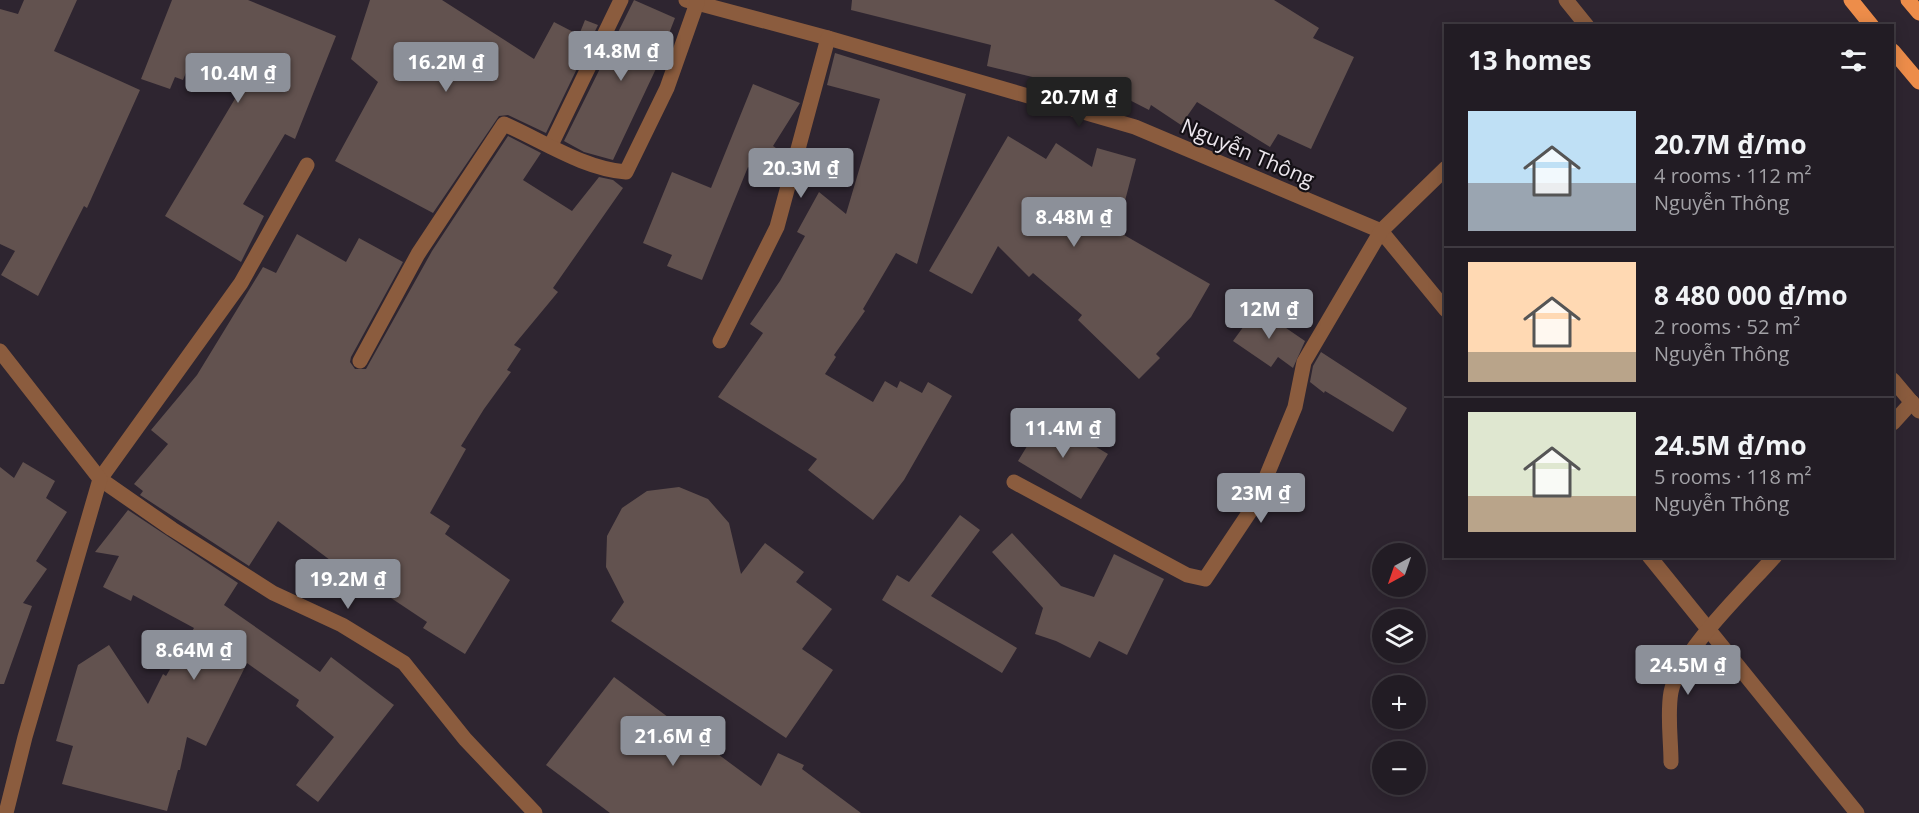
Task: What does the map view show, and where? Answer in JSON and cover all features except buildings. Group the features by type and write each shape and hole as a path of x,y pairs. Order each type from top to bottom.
{"main road":[{"path":"1851,0 1870,24"},
{"path":"1908,0 1919,13"},
{"path":"1894,52 1919,82"}],"street":[{"path":"551,145 621,0"},
{"path":"1566,0 1585,24"},
{"path":"360,361 418,254 504,124 551,145 585,164 605,171 626,172 667,88 692,1"},
{"name":"Nguyễn Thông","path":"692,1 1135,127 1381,231 1444,308"},
{"path":"720,341 777,227 828,38"},
{"path":"6,813 25,737 100,479 241,283 307,165"},
{"path":"1014,483 1187,575 1205,579 1255,504 1295,407 1304,362 1381,231 1444,170"},
{"path":"0,351 100,479 172,530 273,593 342,625 404,663 465,739 535,813"},
{"path":"1894,381 1915,406 1894,422"},
{"path":"1651,558 1857,813"},
{"path":"1671,762 1671,694 1678,671 1710,630 1773,558"}]}
